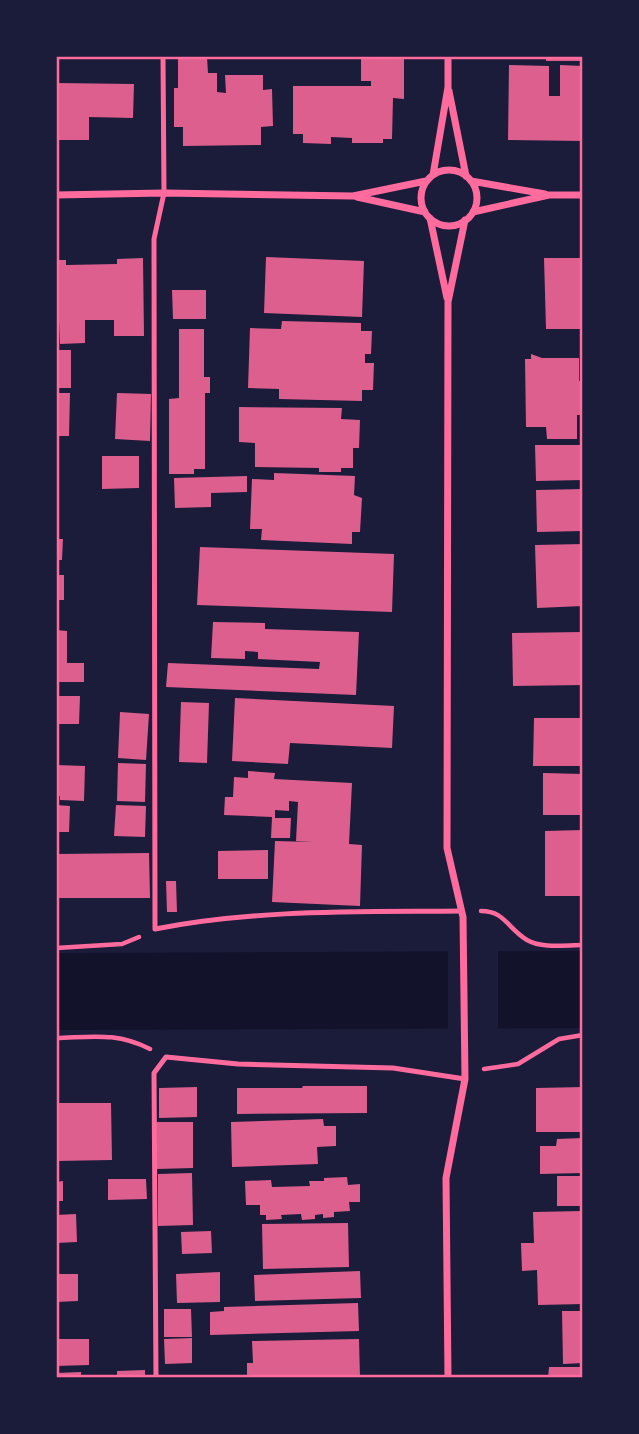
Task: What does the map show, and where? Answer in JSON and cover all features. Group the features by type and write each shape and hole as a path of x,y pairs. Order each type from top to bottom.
{"street":[{"path":"433,175 448,87 448,56"},
{"path":"448,87 468,178 476,196 472,212 465,220 448,302 447,848 462,911 465,1053 465,1079 446,1178 448,1378"},
{"path":"56,195 164,193 353,196 426,181 433,175 450,170 468,178 549,195 583,195"},
{"path":"426,181 421,197 448,302"},
{"path":"472,212 549,195"},
{"path":"353,196 427,215 438,223 447,225 465,220"}],"lane":[{"path":"163,56 164,193 154,239 155,929 200,920 276,913 462,911"},
{"path":"156,1378 154,1073 166,1057 238,1065 393,1069 465,1079"}],"path":[{"path":"462,911 496,912 525,939 535,943 583,945"},
{"path":"56,948 122,944 155,929"},
{"path":"465,1079 487,1067 518,1064 559,1039 583,1035"},
{"path":"56,1038 118,1037 133,1040 166,1057"}],"shaded area":[{"path":"583,951 583,1028 56,1030 56,953"}],"pier":[{"path":"448,948 498,948 498,1032 448,1032"}],"building":[{"path":"361,56 404,56 404,99 393,98 392,139 383,139 383,143 352,143 352,138 331,137 331,144 303,143 303,134 293,134 293,86 371,86 371,81 361,81"},
{"path":"546,56 583,56 583,61 546,61"},
{"path":"178,57 207,57 208,73 217,73 217,92 226,93 225,75 263,75 263,90 272,89 273,126 261,127 261,145 183,146 183,127 174,127 174,88 178,88"},
{"path":"509,65 549,66 549,96 560,96 560,65 583,66 583,141 508,140"},
{"path":"56,83 134,84 133,118 89,117 89,140 56,140"},
{"path":"266,257 364,261 362,317 264,313"},
{"path":"143,258 144,336 114,336 114,320 85,320 85,343 60,344 59,320 56,320 56,260 66,260 66,265 117,264 117,259"},
{"path":"544,258 583,258 583,329 546,329"},
{"path":"172,290 206,290 206,319 173,319"},
{"path":"282,321 361,323 361,331 372,331 371,354 365,354 365,363 374,363 373,390 362,390 362,401 279,399 279,389 248,388 250,328 281,329"},
{"path":"179,329 204,329 204,377 210,377 210,393 205,393 205,469 194,469 194,474 169,474 169,399 179,398"},
{"path":"56,350 71,350 71,388 56,388"},
{"path":"531,354 542,358 579,358 579,381 583,381 583,415 577,415 577,439 547,439 546,427 526,427 525,359 531,359"},
{"path":"56,393 70,393 69,436 56,436"},
{"path":"117,393 151,394 150,441 115,439"},
{"path":"239,407 342,408 341,419 360,420 359,448 353,448 353,468 341,468 341,472 319,472 319,468 255,467 255,443 239,442"},
{"path":"535,445 583,445 583,480 536,481"},
{"path":"102,456 139,456 139,488 102,489"},
{"path":"274,473 355,476 354,495 362,498 360,532 352,532 352,544 261,540 262,529 250,529 252,479 274,480"},
{"path":"247,476 247,492 211,493 211,507 175,508 174,478"},
{"path":"583,489 583,531 537,532 536,490"},
{"path":"56,539 63,539 62,560 56,560"},
{"path":"583,544 583,606 537,608 535,545"},
{"path":"200,547 394,554 392,612 197,605"},
{"path":"56,575 64,575 64,600 56,600"},
{"path":"213,622 265,623 265,629 359,632 356,695 166,687 168,663 319,669 320,662 258,659 258,652 245,651 245,659 211,658"},
{"path":"56,630 67,631 67,663 84,663 84,682 56,682"},
{"path":"583,632 583,685 513,686 512,633"},
{"path":"56,696 80,696 79,724 56,724"},
{"path":"235,698 394,706 392,748 290,743 288,764 232,761"},
{"path":"181,702 209,703 207,763 179,762"},
{"path":"120,712 149,714 146,760 118,758"},
{"path":"534,718 583,718 583,766 533,766"},
{"path":"118,763 146,764 145,802 117,801"},
{"path":"56,765 85,766 84,801 60,800 60,796 56,795"},
{"path":"248,771 275,773 274,779 352,783 349,844 362,845 360,906 272,902 275,841 313,842 296,841 298,802 289,801 289,811 275,810 275,818 291,818 290,838 271,838 272,817 224,815 225,797 233,797 234,777 248,778"},
{"path":"543,773 583,774 583,815 543,815"},
{"path":"56,805 70,806 69,832 56,832"},
{"path":"116,805 146,806 145,837 114,836"},
{"path":"583,830 583,896 545,896 545,831"},
{"path":"268,850 268,879 218,879 218,851"},
{"path":"149,853 150,898 56,898 56,854"},
{"path":"166,881 176,881 177,912 167,912"},
{"path":"367,1086 367,1113 237,1114 237,1088"},
{"path":"197,1087 197,1117 159,1118 159,1088"},
{"path":"583,1087 583,1132 536,1132 536,1088"},
{"path":"56,1103 111,1103 112,1160 56,1161"},
{"path":"323,1119 324,1126 336,1126 336,1146 317,1147 318,1164 232,1167 231,1122"},
{"path":"156,1122 193,1122 193,1168 157,1169"},
{"path":"583,1138 583,1173 540,1174 540,1146 556,1146 557,1139"},
{"path":"192,1173 193,1225 158,1226 158,1174"},
{"path":"557,1176 583,1176 583,1206 557,1206"},
{"path":"347,1177 348,1185 360,1184 360,1202 349,1202 350,1211 334,1212 334,1217 323,1218 323,1214 315,1215 315,1219 302,1220 301,1214 281,1215 282,1219 266,1220 266,1215 260,1215 260,1205 246,1205 245,1181 271,1180 272,1187 310,1186 309,1181"},
{"path":"108,1179 146,1179 147,1199 108,1200"},
{"path":"63,1181 63,1201 56,1201 56,1182"},
{"path":"583,1211 583,1304 538,1305 537,1270 522,1271 521,1243 534,1243 533,1212"},
{"path":"76,1214 77,1242 56,1243 56,1215"},
{"path":"348,1223 349,1267 263,1269 262,1224"},
{"path":"211,1231 212,1253 182,1254 181,1232"},
{"path":"360,1271 361,1298 255,1301 254,1275"},
{"path":"220,1272 220,1302 177,1303 176,1274"},
{"path":"56,1274 78,1274 78,1301 56,1302"},
{"path":"358,1303 359,1331 210,1335 210,1312 224,1311 224,1307"},
{"path":"164,1309 191,1309 192,1337 164,1337"},
{"path":"562,1311 583,1311 583,1363 563,1364"},
{"path":"192,1338 192,1363 165,1364 164,1339"},
{"path":"56,1339 89,1339 89,1365 56,1366"},
{"path":"359,1339 360,1378 247,1378 247,1363 253,1363 252,1341"},
{"path":"549,1367 583,1367 583,1378 548,1378"},
{"path":"145,1370 145,1378 117,1378 117,1371"},
{"path":"81,1372 81,1378 56,1378 56,1373"}]}
